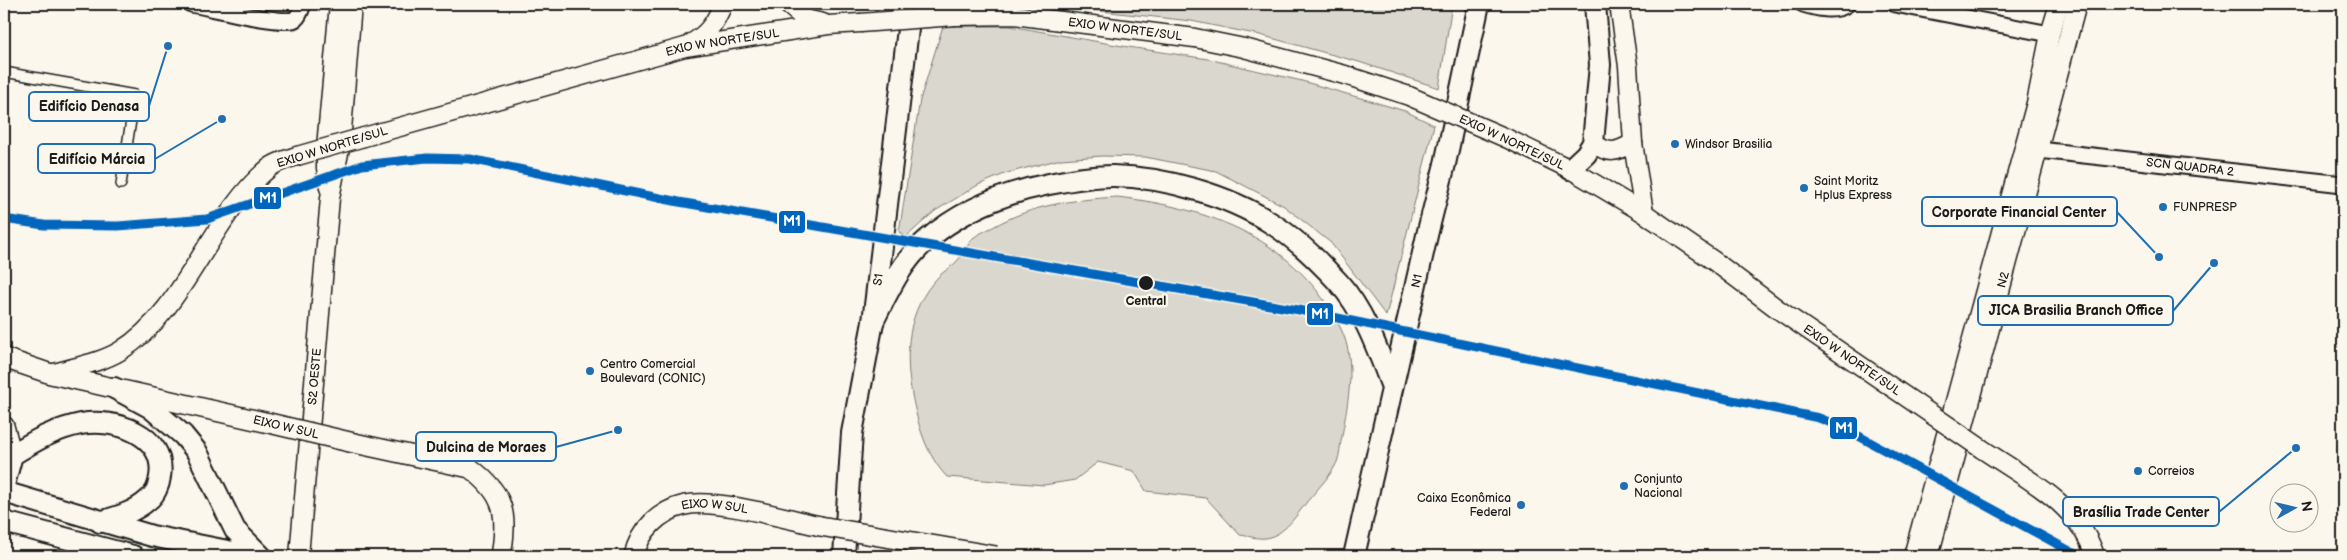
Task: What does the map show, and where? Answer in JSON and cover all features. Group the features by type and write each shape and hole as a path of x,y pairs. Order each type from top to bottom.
{"highway":[{"name":"S1","path":"844,556 852,433 873,322 911,4"},
{"path":"1570,169 1586,154 1593,143 1600,65 1595,4"},
{"name":"N1","path":"1354,556 1392,387 1446,164 1480,7"},
{"path":"873,322 898,273 926,241 964,213 1020,190 1085,178 1139,177 1187,187 1226,201 1270,222 1290,236 1338,282 1349,296 1374,341 1392,387"},
{"path":"114,388 151,408 184,435 197,452 234,530 262,556"},
{"path":"4,485 12,455 44,435 82,424 116,424 132,430 148,441 157,454 161,469 159,484 150,499 134,510 100,522"},
{"path":"4,492 152,536 253,556"},
{"path":"4,522 101,551 133,556"}],"main road":[{"name":"S2 OESTE","path":"330,198 326,168 326,147 339,4"},
{"name":"S2 OESTE","path":"300,556 330,198 340,143 352,4"},
{"path":"685,47 704,36 713,26 723,4"},
{"path":"787,4 805,19 828,25"},
{"path":"1619,4 1628,66 1633,143 1644,214"},
{"name":"N2","path":"1985,319 1988,281 2036,103 2050,34 2059,4"},
{"path":"2055,88 2054,71 2058,50 2056,41 2050,34 2059,30 2063,25 2070,4"},
{"name":"N2","path":"1914,556 1985,319 2039,150 2077,4"},
{"name":"EXIO W NORTE/SUL","path":"51,374 96,361 120,351 144,333 160,315 240,197 270,167 297,156 685,47 828,25 955,16 1014,15 1195,38 1271,55 1409,96 1506,138 1570,169 1644,214 1714,261 1779,310 2064,505 2085,530 2095,556"},
{"path":"2011,193 2029,158 2039,150 2034,144 2032,134 2036,103"},
{"path":"1593,143 1610,152 1620,150 1633,143"},
{"path":"1929,556 1988,342 1984,332 1985,319"},
{"name":"EIXO W SUL","path":"4,358 51,374 470,468 495,491 503,506 505,531 501,556"},
{"path":"4,426 12,455"},
{"name":"EIXO W SUL","path":"635,552 642,533 656,520 668,511 686,505 752,511 820,526 996,556"}],"street":[{"path":"191,4 263,18 293,20 298,16 303,4"},
{"path":"1803,4 1816,8 1837,8 1847,4"},
{"path":"1896,4 2050,34"},
{"path":"4,72 135,95 121,184"},
{"name":"SCN QUADRA 2","path":"2039,150 2343,184"}],"shaded area":[{"path":"1037,4 1452,4 1439,88 1359,62 1260,35 1191,21"},
{"path":"943,26 1010,26 1208,59 1302,81 1405,111 1434,125 1386,316 1331,243 1284,206 1216,171 1145,157 1102,156 1061,159 1007,173 978,185 935,211 906,237 899,232 920,100"},
{"path":"1117,197 1152,202 1185,210 1217,220 1247,233 1275,251 1300,272 1322,298 1341,329 1349,355 1350,382 1338,459 1330,474 1291,522 1278,534 1266,538 1240,535 1206,498 1146,491 1134,471 1098,462 1075,480 1044,485 947,477 928,449 914,406 908,363 910,332 920,303 928,290 938,277 960,258 973,238 1008,219 1054,204"}],"transit line":[{"name":"M1","path":"4,219 44,225 118,226 207,219 362,165 427,158 470,159 679,202 1299,310 1819,418 1844,428 2079,556"}],"place":[{"name":"Edifício Denasa","path":"168,46"},
{"name":"Edifício Márcia","path":"222,119"},
{"name":"Windsor Brasilia","path":"1675,144"},
{"name":"Saint Moritz Hplus Express","path":"1804,188"},
{"name":"FUNPRESP","path":"2163,207"},
{"name":"Corporate Financial Center","path":"2159,257"},
{"name":"JICA Brasilia Branch Office","path":"2214,263"},
{"name":"Central","path":"1146,283"},
{"name":"Centro Comercial Boulevard (CONIC)","path":"590,371"},
{"name":"Dulcina de Moraes","path":"618,430"},
{"name":"Brasília Trade Center","path":"2296,448"},
{"name":"Correios","path":"2138,471"},
{"name":"Conjunto Nacional","path":"1624,486"},
{"name":"Caixa Econômica Federal","path":"1521,505"}]}
